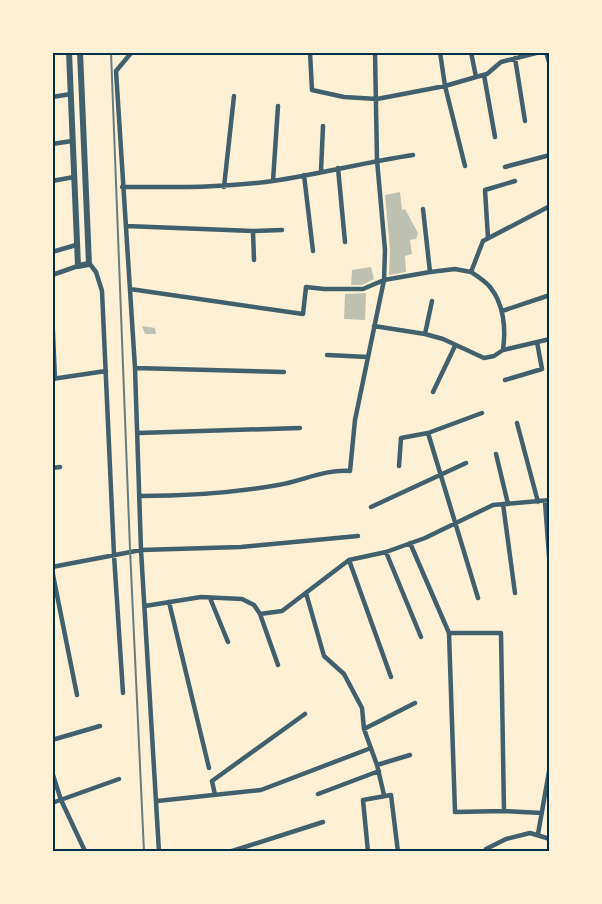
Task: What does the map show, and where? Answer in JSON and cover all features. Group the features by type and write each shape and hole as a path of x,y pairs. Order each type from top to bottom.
{"street":[{"path":"69,52 78,266"},
{"path":"80,52 89,263 96,272 102,291 123,693"},
{"path":"132,52 116,71 135,368 141,550 159,852"},
{"path":"310,52 312,90 344,97 377,99 445,86 484,75 501,62 540,52"},
{"path":"140,496 215,494 282,485 340,470 350,471 355,420 384,280 386,250 377,160 375,52"},
{"path":"440,52 445,86 465,166"},
{"path":"471,52 476,77"},
{"path":"546,52 549,65"},
{"path":"515,58 525,122"},
{"path":"484,75 495,137"},
{"path":"52,97 71,94"},
{"path":"224,187 234,96"},
{"path":"273,181 278,106"},
{"path":"321,171 323,126"},
{"path":"52,144 72,141"},
{"path":"122,187 224,187 273,181 413,155"},
{"path":"505,167 549,155"},
{"path":"338,168 345,242"},
{"path":"304,175 313,251"},
{"path":"52,181 74,177"},
{"path":"488,238 485,190 515,181"},
{"path":"471,272 483,242 549,206"},
{"path":"423,209 430,272"},
{"path":"126,226 282,230"},
{"path":"254,231 254,260"},
{"path":"52,252 76,245"},
{"path":"52,275 89,263"},
{"path":"130,289 303,314 306,287 332,290 363,289 384,280 455,269 471,272 490,287 502,310 505,338 503,350"},
{"path":"502,310 549,295"},
{"path":"425,334 432,301"},
{"path":"52,311 54,379 106,371"},
{"path":"374,326 425,334 484,358 494,356 503,350 549,339"},
{"path":"505,380 542,369 537,342"},
{"path":"433,392 455,346"},
{"path":"327,355 368,357"},
{"path":"135,368 284,372"},
{"path":"399,466 400,438 428,433 482,413"},
{"path":"517,423 538,502"},
{"path":"138,432 300,428"},
{"path":"428,433 478,598"},
{"path":"496,454 506,504 515,593"},
{"path":"371,507 440,473 466,463"},
{"path":"52,468 60,467"},
{"path":"260,614 282,611 349,560 386,552 410,543 493,505 547,501 549,569"},
{"path":"77,694 52,568 141,550 304,542 358,536"},
{"path":"410,543 449,633 454,812 542,813"},
{"path":"386,552 420,637"},
{"path":"349,560 391,677"},
{"path":"306,593 324,656 344,674 362,708 364,729 378,768 384,795"},
{"path":"145,606 210,598 242,599 254,605 260,614 278,665"},
{"path":"210,598 228,642"},
{"path":"169,602 209,768"},
{"path":"449,633 501,633 504,811"},
{"path":"364,729 415,703"},
{"path":"215,795 212,781 305,714"},
{"path":"52,740 100,726"},
{"path":"157,801 261,790 371,748"},
{"path":"318,794 410,755"},
{"path":"538,834 549,766"},
{"path":"52,772 61,800 84,849"},
{"path":"52,803 119,779"},
{"path":"368,852 363,800 391,795 398,852"},
{"path":"229,852 323,822"},
{"path":"487,852 486,849 506,839 530,833 549,839"}],"building":[{"path":"400,192 402,210 405,209 418,233 416,239 410,240 412,254 405,256 406,272 389,275 390,250 385,195"},
{"path":"371,267 374,279 362,285 351,285 352,270"},
{"path":"366,293 365,320 344,319 345,294"},
{"path":"142,326 155,328 156,334 145,334"}],"railway":[{"path":"111,52 144,852"}]}
